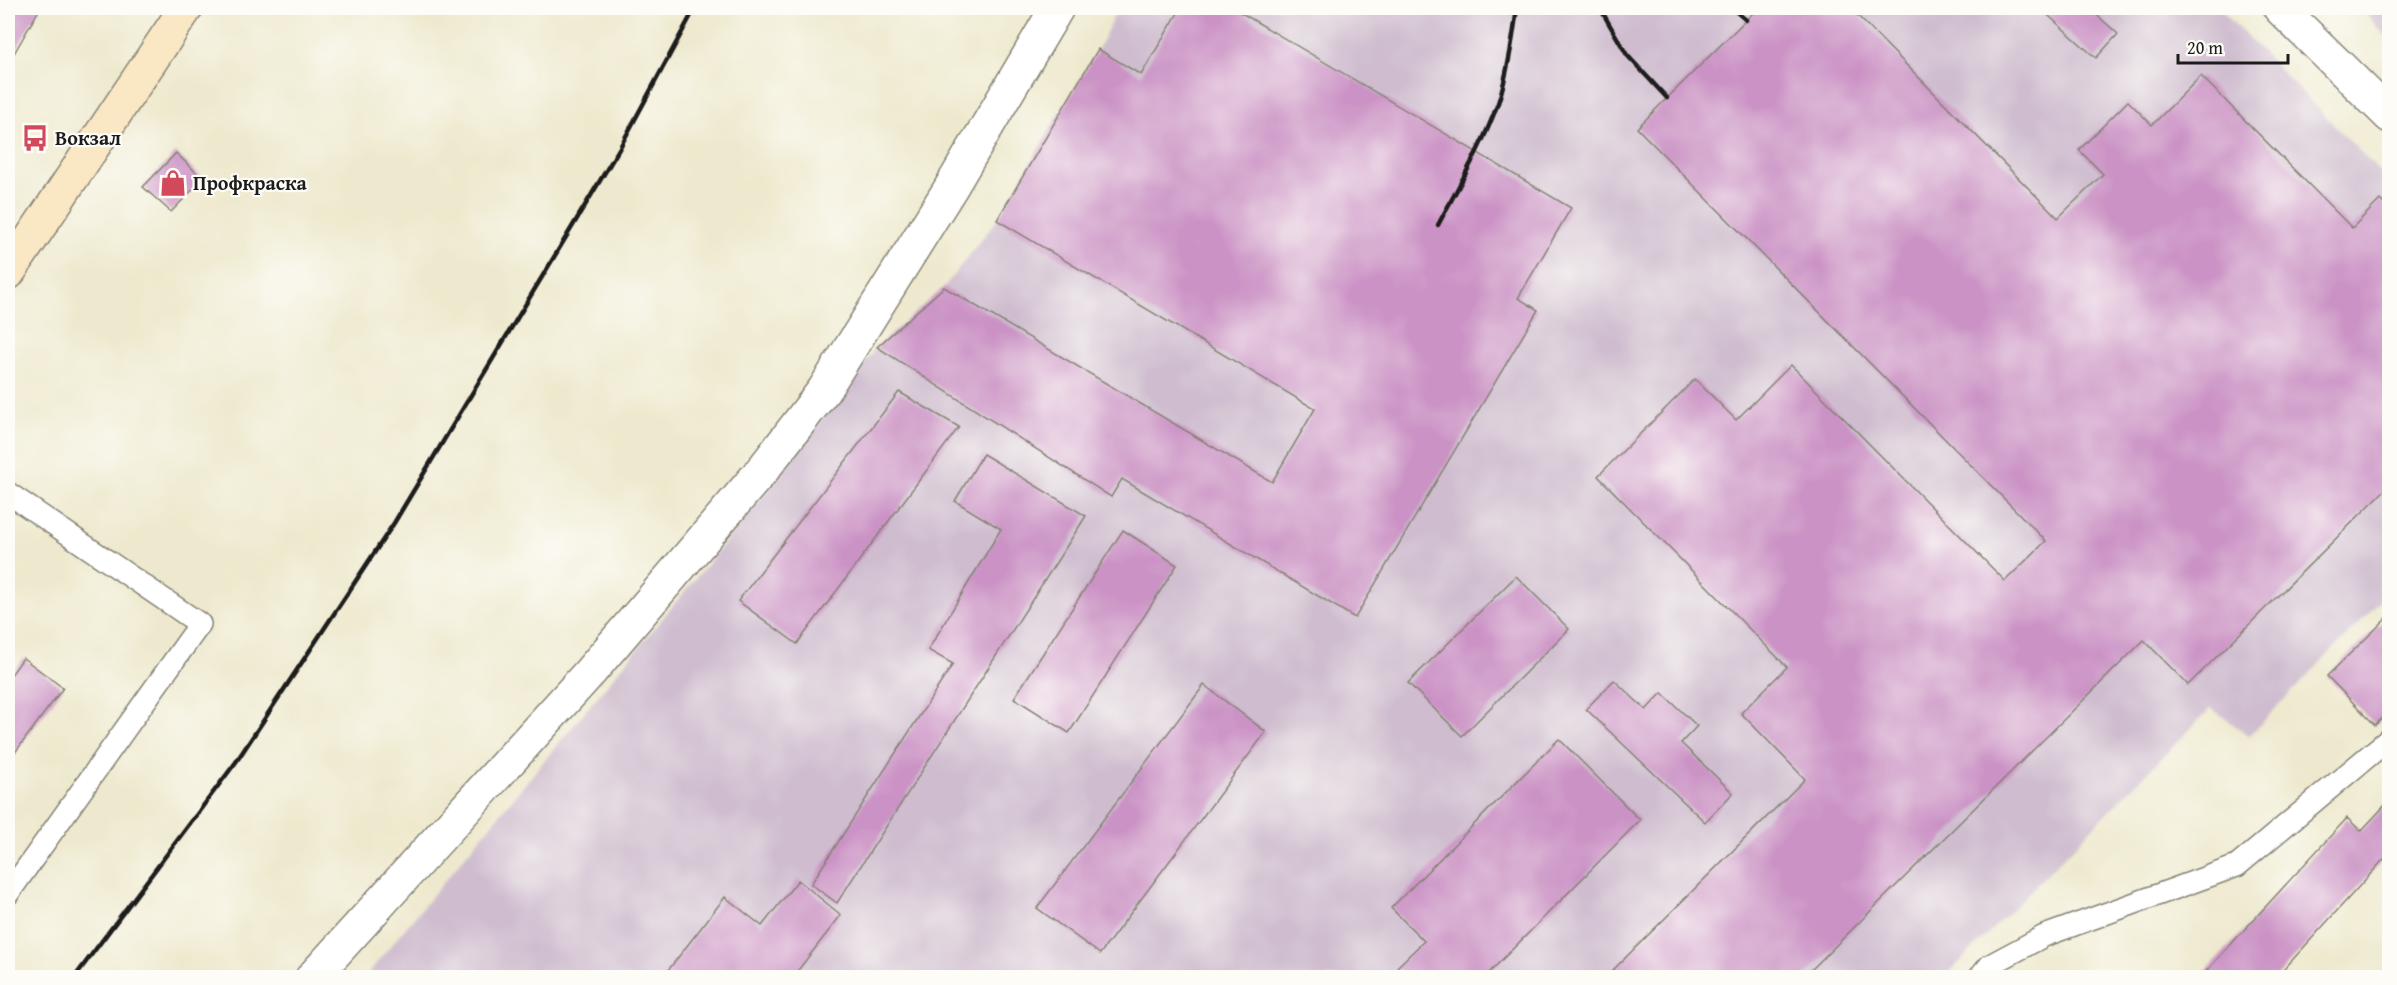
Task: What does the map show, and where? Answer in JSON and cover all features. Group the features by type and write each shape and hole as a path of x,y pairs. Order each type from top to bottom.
{"street":[{"path":"13,254 186,8"},
{"path":"312,978 590,672 764,468 824,390 950,189 1057,8"},
{"path":"2280,8 2390,116"}],"lane":[{"path":"8,493 200,624 8,894"},
{"path":"1979,978 1990,965 2044,936 2237,866 2390,738"}],"shaded area":[{"path":"1118,8 2219,8 2389,181 2389,592 2249,736 2211,708 1945,977 364,978 758,503 877,347 944,287 997,220 1098,49"},
{"path":"2360,8 2389,8 2389,40"}],"building":[{"path":"8,8 40,8 8,64"},
{"path":"1181,8 1233,8 1571,208 1518,298 1538,310 1355,618 1122,479 1111,497 877,347 944,287 1272,482 1315,409 997,220 1098,49 1141,75"},
{"path":"1758,8 1850,8 2058,218 2103,174 2079,150 2128,101 2152,125 2201,76 2352,228 2380,200 2390,210 2390,485 2188,685 2144,640 1803,978 1605,978 1805,779 1741,713 1787,667 1598,476 1695,379 1736,420 1791,365 2005,581 2046,541 1637,128"},
{"path":"2040,8 2089,8 2118,34 2096,58"},
{"name":"Профкраска","path":"176,153 203,179 171,212 143,187"},
{"path":"899,392 959,427 797,644 738,601"},
{"path":"983,454 1086,516 837,903 811,884 953,664 928,650 1001,529 955,501"},
{"path":"1123,530 1177,565 1069,733 1014,698"},
{"path":"1516,576 1569,629 1462,736 1408,683"},
{"path":"2390,615 2390,711 2375,725 2327,676"},
{"path":"23,658 63,688 8,762 8,679"},
{"path":"1614,680 1646,710 1662,693 1697,726 1681,743 1733,793 1705,822 1586,709"},
{"path":"1204,685 1266,732 1100,954 1037,908"},
{"path":"1559,739 1640,820 1484,978 1407,978 1397,967 1424,941 1391,908"},
{"path":"2390,800 2390,864 2384,859 2276,978 2200,978 2347,818 2361,831"},
{"path":"798,880 841,915 792,978 662,978 725,897 762,926"}],"railway":[{"path":"74,978 236,762 394,523 619,149 695,8"},
{"path":"1438,225 1478,150 1498,103 1512,44 1517,8"},
{"path":"1600,8 1627,55 1667,98"},
{"path":"1732,8 1746,20"}],"place":[{"name":"Вокзал","path":"35,138"},
{"name":"Профкраска","path":"173,183"}]}
